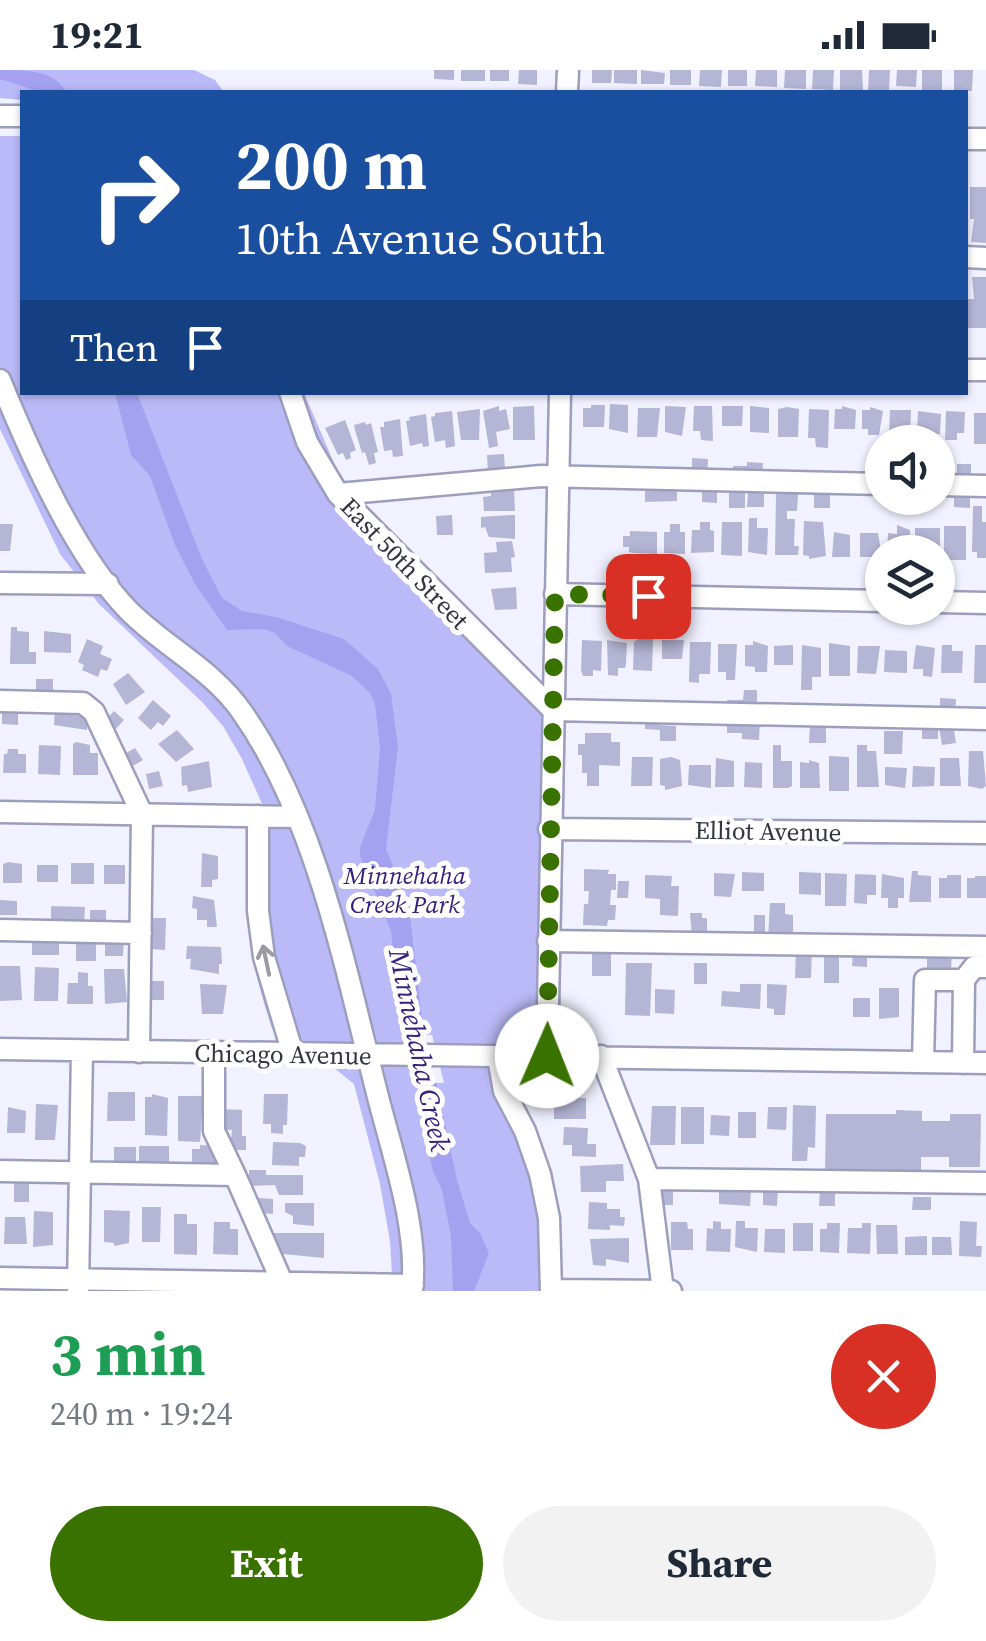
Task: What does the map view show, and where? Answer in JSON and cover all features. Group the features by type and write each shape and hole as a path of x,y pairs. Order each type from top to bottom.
{"street":[{"path":"0,380 40,470 71,528 108,584 126,608 211,677 240,709 261,742 296,817 343,954 401,1188 412,1288 78,1285 0,1278"},
{"name":"East 50th Street","path":"296,395 307,442 338,494 553,710"},
{"path":"547,1056 560,395"},
{"path":"338,494 559,476 865,484"},
{"path":"955,485 986,486"},
{"path":"0,582 108,584"},
{"path":"555,594 865,601"},
{"path":"955,602 986,602"},
{"path":"0,701 84,703 94,712 142,814 139,1052"},
{"path":"553,710 986,719"},
{"path":"0,812 296,817"},
{"path":"258,816 258,910 264,957 293,1054"},
{"name":"Elliot Avenue","path":"549,828 986,833"},
{"path":"0,930 140,933"},
{"path":"548,941 986,947"},
{"path":"964,1063 964,980 974,967 986,967"},
{"path":"923,1062 926,980 964,980"},
{"name":"Chicago Avenue","path":"0,1048 986,1063"},
{"path":"78,1285 82,1051"},
{"path":"214,1053 214,1131 292,1285"},
{"path":"601,1056 649,1179 663,1291"},
{"path":"498,1057 504,1091 525,1131 540,1174 548,1218 551,1290 671,1291"},
{"path":"0,1171 235,1175"},
{"path":"649,1179 986,1183"}],"green space":[{"path":"0,70 194,70 215,80 222,90 20,90 20,100 0,98"},
{"name":"Minnehaha Creek Park","path":"0,136 20,136 20,395 305,395 340,477 566,716 560,1031 521,1032 517,1089 542,1154 557,1213 560,1291 393,1291 390,1241 380,1184 354,1084 298,1039 272,1028 263,999 251,946 246,867 249,809 264,808 242,759 223,726 203,703 99,604 60,554 0,429"}],"water":[{"path":"0,70 29,71 55,79 65,90 35,90 0,79"},
{"name":"Minnehaha Creek","path":"116,395 138,395 202,559 222,598 242,611 276,617 344,639 378,669 391,694 398,747 386,849 409,906 421,1012 457,1180 470,1223 480,1233 489,1253 474,1291 453,1291 451,1236 442,1190 426,1143 421,1089 399,1000 391,931 360,856 375,810 380,748 375,704 370,693 352,676 287,646 275,633 263,629 227,630 195,584 175,545 150,476 131,455"}],"pier":[{"path":"403,1034 432,1035 444,1083 414,1082"}],"building":[{"path":"434,70 454,70 454,80 434,79"},
{"path":"461,70 485,70 485,81 461,81"},
{"path":"490,70 509,70 509,81 490,81"},
{"path":"519,70 537,70 537,85 518,84"},
{"path":"592,70 612,70 611,83 592,83"},
{"path":"614,70 637,70 637,84 614,83"},
{"path":"641,70 665,73 664,84 641,84"},
{"path":"670,70 691,70 691,85 670,85"},
{"path":"700,70 722,70 721,87 699,86"},
{"path":"728,70 747,70 747,86 728,86"},
{"path":"756,70 777,70 777,87 755,86"},
{"path":"785,70 806,70 806,89 784,88"},
{"path":"813,70 834,70 833,90 812,89"},
{"path":"840,70 862,70 863,90 840,90"},
{"path":"869,70 890,70 889,90 868,90"},
{"path":"897,70 917,70 916,87 896,86"},
{"path":"922,70 942,70 942,90 922,90"},
{"path":"954,70 973,70 972,91 954,90"},
{"path":"970,187 986,187 986,243 971,242 974,219 970,219"},
{"path":"972,277 986,277 986,328 968,328 968,299 974,299"},
{"path":"610,404 628,405 628,433 609,429"},
{"path":"605,405 604,427 583,427 583,408"},
{"path":"499,406 499,411 506,409 510,429 496,432 498,446 489,448 483,411"},
{"path":"534,406 535,440 513,440 513,407"},
{"path":"665,406 686,407 682,436 665,432"},
{"path":"694,406 712,406 713,441 701,440 700,431 693,431"},
{"path":"722,406 743,406 742,426 722,426"},
{"path":"750,406 769,408 769,433 750,432"},
{"path":"842,406 856,410 855,429 834,429 835,409"},
{"path":"638,408 660,408 657,437 637,437"},
{"path":"480,409 479,440 461,440 457,412"},
{"path":"778,409 799,409 798,437 778,437"},
{"path":"809,409 829,410 828,448 816,447 815,438 808,438"},
{"path":"862,410 883,411 881,425 865,425 862,429"},
{"path":"890,410 911,410 910,425 889,425"},
{"path":"452,411 455,446 446,448 445,440 435,442 431,417"},
{"path":"918,411 941,414 940,425 917,425"},
{"path":"946,411 965,412 964,433 957,433 957,440 955,425 946,425"},
{"path":"974,413 986,413 986,444 974,444"},
{"path":"426,414 429,446 410,446 406,421"},
{"path":"400,419 403,456 393,457 392,450 384,451 380,427 384,427 384,422"},
{"path":"345,420 356,450 346,460 343,453 338,455 325,428"},
{"path":"371,423 378,452 374,453 376,463 369,465 354,425"},
{"path":"504,454 505,470 488,472 487,455"},
{"path":"692,458 708,459 707,476 692,475"},
{"path":"747,462 763,463 762,477 733,476 733,466 747,466"},
{"path":"957,464 971,464 971,480 957,480"},
{"path":"645,485 677,485 677,501 645,502"},
{"path":"702,486 717,486 717,503 702,502"},
{"path":"514,488 515,511 484,511 483,497 491,496 491,490"},
{"path":"955,490 970,490 970,508 955,507"},
{"path":"729,492 745,492 745,508 729,508"},
{"path":"748,492 764,492 764,507 747,507"},
{"path":"814,492 830,492 830,508 814,508"},
{"path":"776,494 798,494 797,511 787,511 787,519 795,519 794,546 799,546 798,555 775,555"},
{"path":"973,506 982,506 982,522 986,522 986,558 977,558 977,552 972,552"},
{"path":"452,515 453,535 437,535 436,516"},
{"path":"515,515 515,539 489,537 485,527 481,528 481,517"},
{"path":"749,518 757,518 757,528 768,528 767,555 748,552"},
{"path":"804,521 823,522 826,556 809,559 803,555"},
{"path":"700,522 710,522 714,552 691,553 692,530 700,530"},
{"path":"722,522 742,522 742,556 721,555"},
{"path":"0,524 13,524 10,551 0,551"},
{"path":"670,524 680,524 680,532 685,532 685,554 664,553 664,532 670,532"},
{"path":"897,525 910,530 910,535 888,535 897,534"},
{"path":"944,526 966,526 966,560 955,560 955,535 944,535"},
{"path":"915,528 940,528 940,535 915,535"},
{"path":"630,531 657,532 657,554 633,553 629,547 623,547 623,536 630,536"},
{"path":"834,532 850,535 850,557 832,557"},
{"path":"860,533 878,533 865,535 865,557 860,557"},
{"path":"512,541 512,572 485,573 484,553 497,552 496,542"},
{"path":"516,587 517,609 495,610 491,589"},
{"path":"11,627 29,632 29,652 36,652 36,664 10,664"},
{"path":"44,631 71,634 71,653 44,652"},
{"path":"87,639 103,646 100,654 112,659 107,671 101,669 98,677 82,670 84,665 78,662"},
{"path":"653,639 652,671 633,670 634,642"},
{"path":"582,640 602,641 601,671 593,670 593,676 583,676 581,670"},
{"path":"607,640 627,643 625,668 618,668 618,676 608,675"},
{"path":"662,640 684,640 682,659 662,659"},
{"path":"753,641 768,646 767,672 755,672 755,667 745,666 745,645 753,645"},
{"path":"690,642 711,642 710,674 699,674 699,683 689,682"},
{"path":"829,643 850,646 850,676 829,676"},
{"path":"718,644 737,644 735,680 726,680 726,672 718,672"},
{"path":"793,645 793,665 774,665 774,646"},
{"path":"802,645 821,648 821,677 812,677 812,690 801,690"},
{"path":"916,645 935,648 932,677 923,676 923,669 913,669"},
{"path":"942,645 952,645 952,651 963,651 962,673 941,673"},
{"path":"975,645 986,645 986,683 974,683"},
{"path":"858,646 880,646 876,674 857,673"},
{"path":"885,650 907,651 907,673 884,672"},
{"path":"128,673 145,692 126,705 113,684"},
{"path":"36,679 53,679 53,697 36,696"},
{"path":"744,690 757,690 757,706 727,710 727,700 743,700"},
{"path":"940,698 956,699 955,714 940,714"},
{"path":"153,700 171,716 163,726 158,722 151,730 138,718"},
{"path":"2,706 18,707 18,725 2,724"},
{"path":"55,708 71,709 71,715 88,716 87,730 54,725"},
{"path":"114,711 124,720 115,730 105,721"},
{"path":"645,720 676,726 676,741 660,741 660,730 645,729"},
{"path":"727,720 760,721 759,740 742,739 742,733 727,733"},
{"path":"922,724 938,724 938,739 922,739"},
{"path":"953,724 956,743 942,745 939,727"},
{"path":"810,726 826,726 826,743 809,743"},
{"path":"177,730 194,749 176,762 158,744"},
{"path":"884,731 903,731 902,754 884,754"},
{"path":"585,733 611,733 611,742 620,742 620,766 599,765 599,786 587,786 587,773 582,773 578,744 585,744"},
{"path":"76,742 90,745 90,753 98,753 98,775 73,775"},
{"path":"39,745 61,746 60,775 38,774"},
{"path":"773,745 781,745 781,761 792,761 792,786 788,788 773,788"},
{"path":"857,745 867,745 867,751 876,751 879,787 857,787"},
{"path":"135,748 143,760 131,767 124,754"},
{"path":"8,749 26,754 26,773 3,773"},
{"path":"969,751 983,751 986,786 982,789 968,786"},
{"path":"829,756 849,757 849,791 829,791"},
{"path":"632,757 653,757 652,786 631,786"},
{"path":"716,758 734,761 734,787 715,787"},
{"path":"940,758 959,758 961,786 940,786"},
{"path":"660,759 680,760 682,786 665,790 660,785"},
{"path":"209,761 212,787 188,792 187,785 182,786 181,767"},
{"path":"745,762 762,763 762,788 744,787"},
{"path":"800,762 819,763 820,788 800,788"},
{"path":"689,765 711,765 711,788 688,785"},
{"path":"913,766 935,767 934,786 912,787"},
{"path":"885,767 907,768 905,788 885,785"},
{"path":"159,771 163,786 149,789 146,774"},
{"path":"202,853 218,856 218,879 212,880 212,887 201,887"},
{"path":"71,863 94,863 94,884 71,884"},
{"path":"3,864 22,864 22,883 3,883"},
{"path":"37,865 58,865 58,882 37,882"},
{"path":"104,865 125,865 125,884 104,884"},
{"path":"584,869 616,874 616,890 611,890 610,905 616,905 615,920 608,920 607,926 583,925 589,891 584,891"},
{"path":"912,871 931,876 931,902 909,902"},
{"path":"742,872 764,873 764,891 742,891"},
{"path":"799,872 821,873 821,895 799,894"},
{"path":"714,873 735,874 731,897 714,896"},
{"path":"825,873 847,874 846,906 825,906"},
{"path":"855,874 876,875 876,895 867,895 867,904 854,903"},
{"path":"882,874 904,878 904,898 898,898 898,908 888,908 888,898 881,898"},
{"path":"645,875 672,876 671,886 679,886 678,916 660,915 660,899 645,898"},
{"path":"961,875 961,898 939,898 939,878"},
{"path":"986,876 986,898 967,898 967,878"},
{"path":"618,881 629,881 628,898 617,898"},
{"path":"193,896 214,900 217,927 207,927 207,920 197,920"},
{"path":"0,900 17,901 17,915 0,915"},
{"path":"770,903 785,903 785,914 793,915 793,934 775,934 775,939 768,939"},
{"path":"51,906 85,907 84,926 51,925"},
{"path":"90,910 106,910 106,926 90,926"},
{"path":"690,913 702,913 702,918 707,918 707,938 692,937"},
{"path":"754,915 765,915 765,933 754,932"},
{"path":"151,918 166,918 165,950 150,949"},
{"path":"105,937 124,938 123,956 105,956"},
{"path":"32,940 59,940 59,955 32,955"},
{"path":"76,944 96,944 96,961 76,961"},
{"path":"187,946 221,947 219,974 190,969"},
{"path":"796,949 812,949 811,978 795,978"},
{"path":"592,950 611,950 611,976 592,976"},
{"path":"927,951 952,952 951,970 927,970"},
{"path":"853,952 867,952 867,967 852,966"},
{"path":"839,955 839,983 824,983 824,957"},
{"path":"626,963 652,963 650,1016 625,1015"},
{"path":"694,963 707,963 707,984 694,984"},
{"path":"0,966 20,966 22,1000 0,1001"},
{"path":"35,967 59,968 58,1001 34,1001"},
{"path":"104,969 124,969 127,1002 105,1004"},
{"path":"78,972 88,973 93,1004 67,1004 68,983 78,983"},
{"path":"149,981 164,981 164,1000 148,1000"},
{"path":"200,984 227,985 223,1014 202,1014"},
{"path":"740,984 761,984 760,1009 721,1006 722,991 740,992"},
{"path":"767,984 787,985 785,1015 774,1015 774,1009 767,1008"},
{"path":"879,988 899,988 899,1017 879,1019"},
{"path":"655,989 675,990 674,1014 655,1013"},
{"path":"853,998 870,998 870,1017 853,1017"},
{"path":"108,1092 135,1092 135,1121 107,1121"},
{"path":"152,1094 168,1098 167,1136 145,1135 145,1097"},
{"path":"264,1094 288,1094 283,1134 271,1133 271,1124 263,1124"},
{"path":"178,1096 203,1096 200,1142 178,1141"},
{"path":"554,1098 586,1098 586,1119 554,1119"},
{"path":"36,1104 58,1105 55,1140 35,1140"},
{"path":"793,1105 816,1106 815,1148 808,1147 807,1161 792,1161"},
{"path":"652,1106 676,1106 675,1145 650,1145"},
{"path":"8,1107 26,1111 25,1133 7,1133"},
{"path":"681,1107 704,1107 704,1144 681,1144"},
{"path":"768,1107 787,1107 786,1130 767,1129"},
{"path":"220,1109 242,1110 246,1150 230,1150 232,1130 219,1129"},
{"path":"896,1110 922,1111 922,1121 950,1121 950,1114 981,1114 980,1167 949,1167 949,1157 921,1157 921,1176 825,1175 826,1114 896,1114"},
{"path":"738,1112 756,1112 756,1138 738,1138"},
{"path":"711,1115 730,1116 729,1136 710,1135"},
{"path":"564,1127 588,1128 587,1144 596,1144 596,1157 572,1156 572,1145 563,1145"},
{"path":"273,1142 306,1146 299,1166 272,1165"},
{"path":"200,1145 216,1146 220,1168 192,1165 192,1149 200,1149"},
{"path":"139,1146 169,1146 169,1164 139,1163"},
{"path":"114,1147 136,1147 136,1162 114,1162"},
{"path":"623,1164 624,1181 606,1181 606,1192 581,1192 580,1166"},
{"path":"249,1170 266,1170 266,1175 303,1175 303,1195 279,1195 275,1185 249,1186"},
{"path":"14,1180 29,1180 29,1202 14,1202"},
{"path":"655,1188 673,1188 673,1205 655,1205"},
{"path":"763,1188 778,1188 777,1206 763,1205"},
{"path":"719,1189 751,1189 750,1206 719,1204"},
{"path":"820,1190 835,1190 835,1206 819,1206"},
{"path":"913,1197 931,1197 931,1210 912,1210"},
{"path":"259,1198 273,1199 273,1214 259,1213"},
{"path":"589,1202 620,1209 620,1217 625,1217 624,1226 588,1229"},
{"path":"285,1203 314,1203 314,1226 293,1224 293,1216 285,1212"},
{"path":"142,1207 161,1207 160,1242 142,1242"},
{"path":"104,1210 130,1211 129,1243 114,1246 104,1242"},
{"path":"34,1211 53,1212 53,1245 33,1247"},
{"path":"174,1214 187,1214 187,1224 197,1224 197,1255 174,1254"},
{"path":"5,1217 25,1217 27,1244 4,1244"},
{"path":"713,1221 721,1222 721,1229 731,1229 730,1252 706,1251 707,1228 713,1229"},
{"path":"736,1221 745,1221 745,1228 758,1228 757,1252 735,1247"},
{"path":"960,1221 977,1222 976,1246 982,1246 981,1257 959,1256"},
{"path":"214,1222 230,1222 230,1229 238,1229 238,1255 213,1254"},
{"path":"671,1222 687,1222 688,1229 693,1229 693,1250 671,1250"},
{"path":"793,1223 813,1223 813,1251 793,1251"},
{"path":"827,1223 840,1223 839,1253 820,1252 820,1229 827,1229"},
{"path":"862,1223 871,1223 870,1254 847,1253 848,1228 862,1228"},
{"path":"876,1225 897,1225 898,1254 877,1254"},
{"path":"765,1229 785,1229 785,1253 764,1252"},
{"path":"274,1233 324,1233 324,1258 273,1253"},
{"path":"927,1236 927,1255 905,1255 905,1237"},
{"path":"932,1237 951,1237 952,1255 932,1255"},
{"path":"629,1238 629,1263 606,1259 606,1266 593,1265 590,1239"}],"route":[{"path":"547,1056 555,594 648,596"}]}
